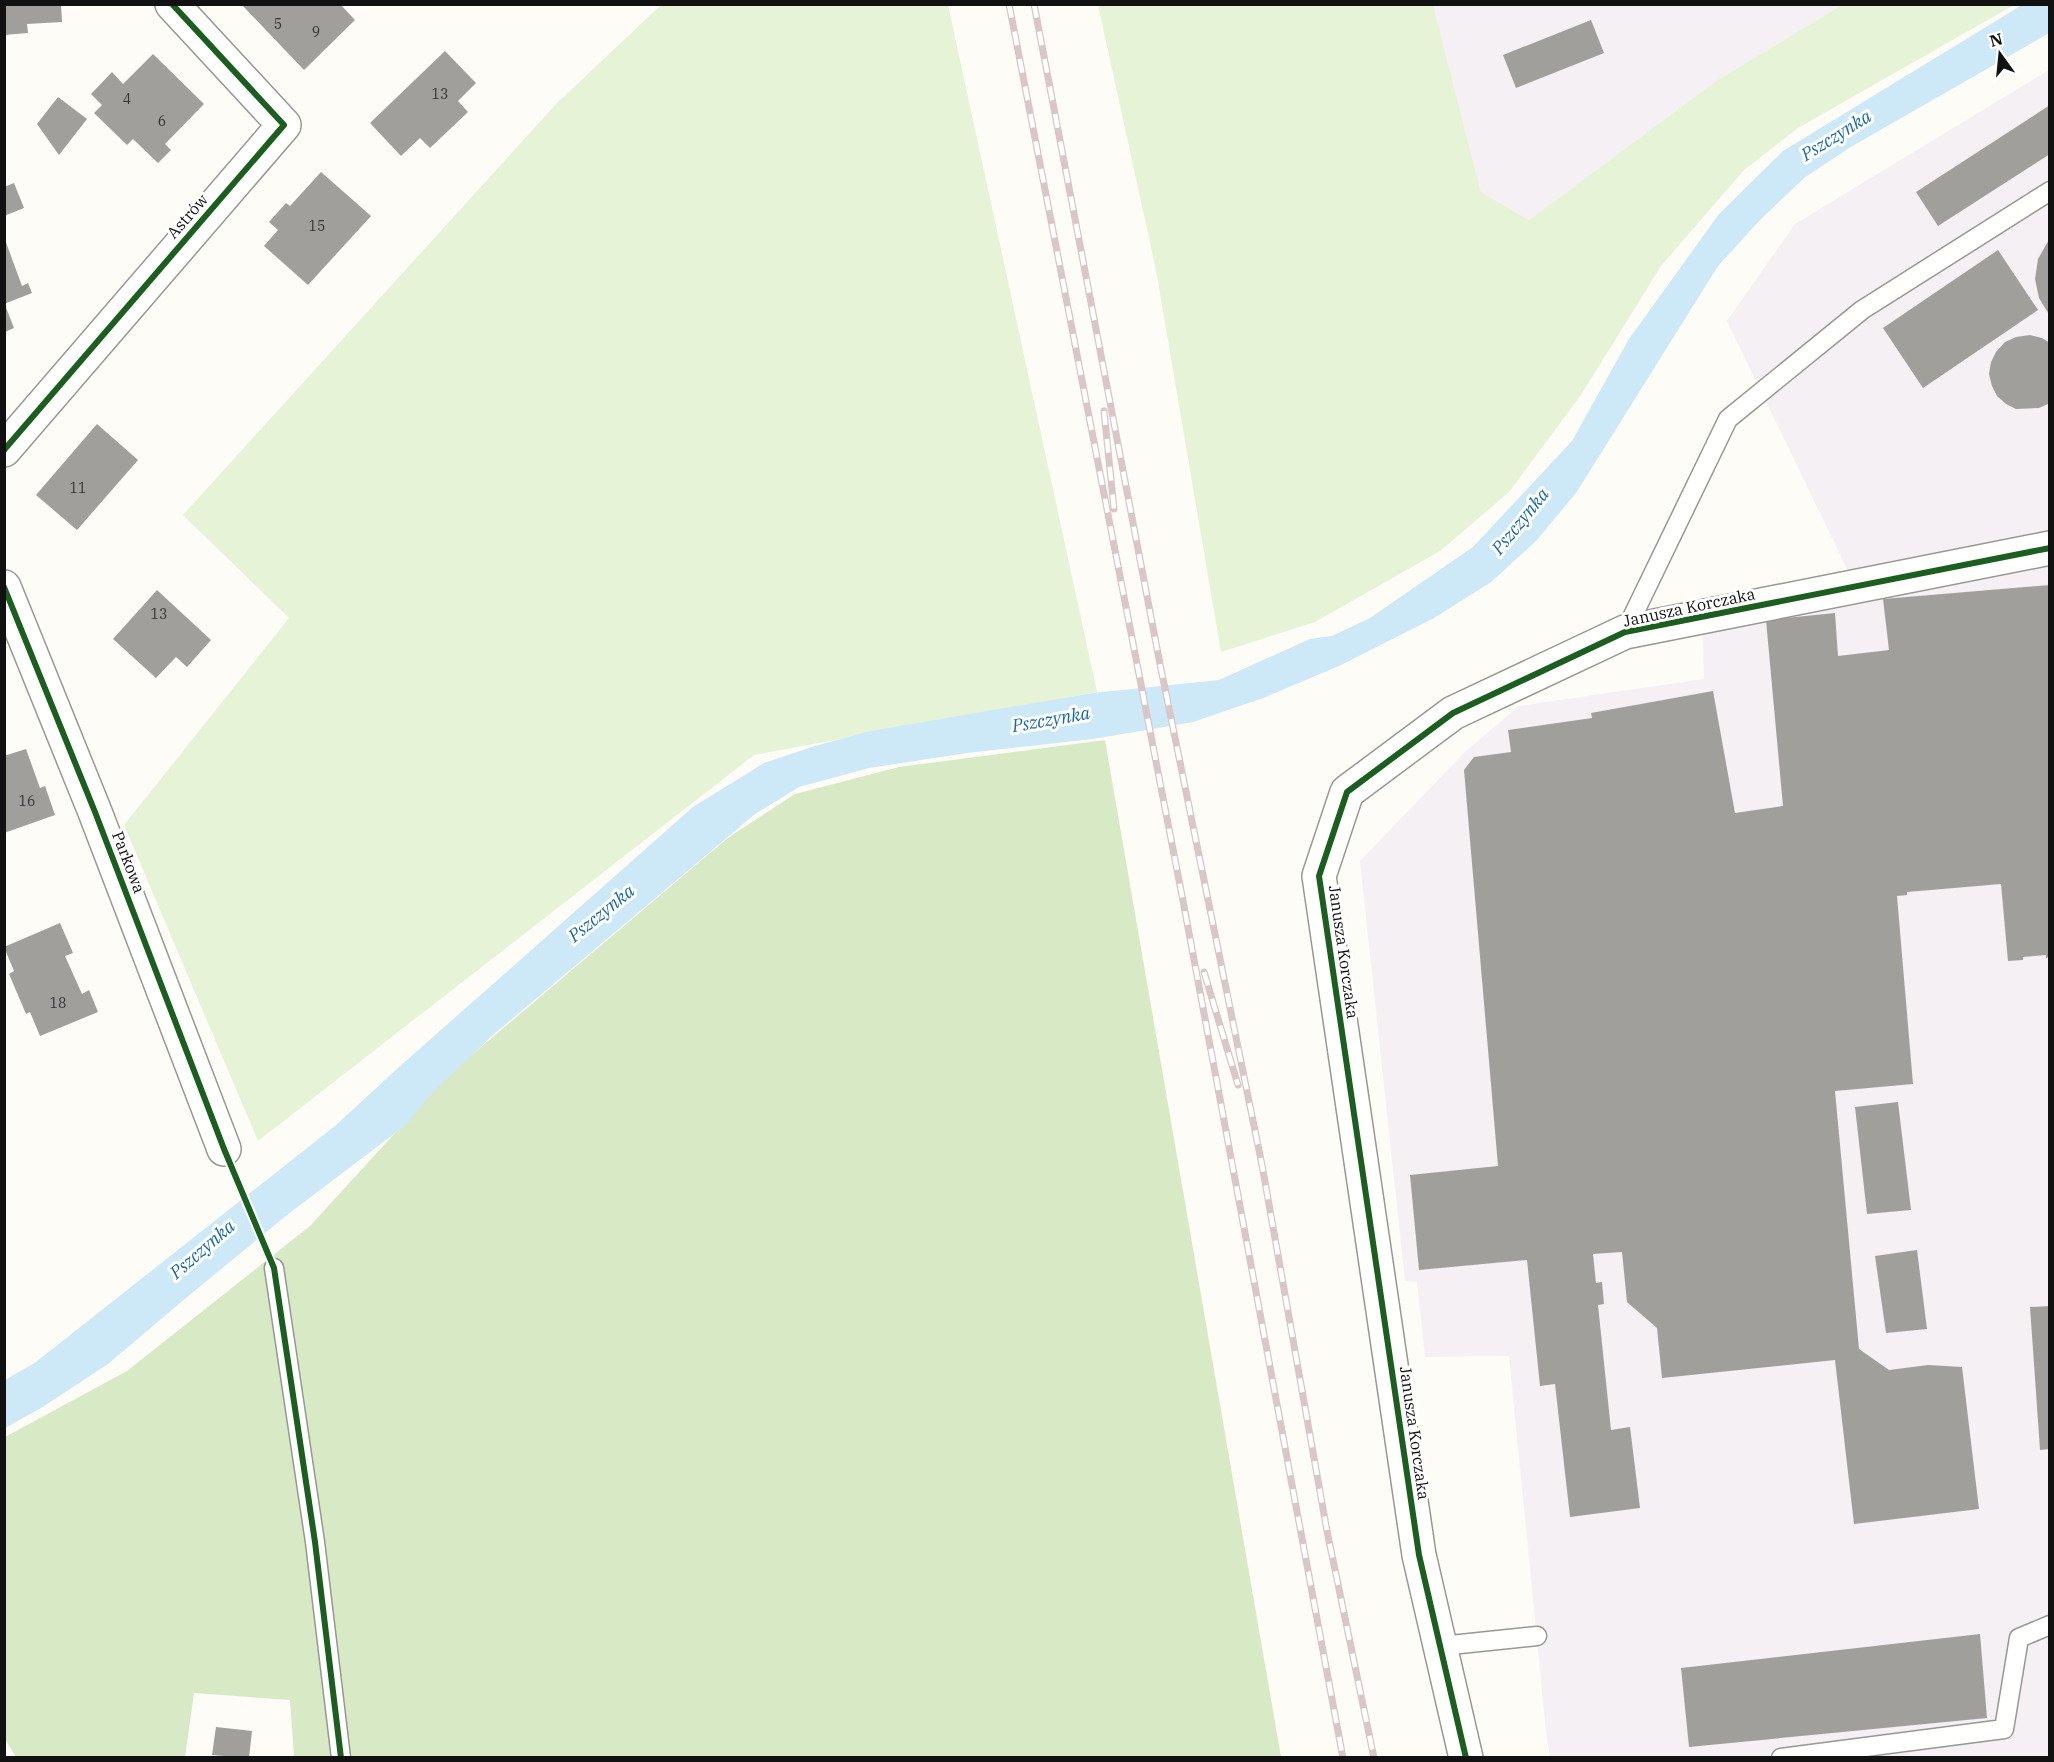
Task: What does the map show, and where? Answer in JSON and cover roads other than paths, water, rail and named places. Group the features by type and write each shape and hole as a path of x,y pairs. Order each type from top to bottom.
{"street":[{"name":"Astrów","path":"4,450 284,125 172,4"},
{"name":"Janusza Korczaka","path":"1466,1758 1419,1555 1319,876 1347,792 1453,712 1625,632 2049,548"},
{"name":"Parkowa","path":"4,587 96,812 224,1149"}],"lane":[{"path":"1625,632 1728,419 1862,310 2049,191"},
{"path":"274,1268 315,1542 341,1758"},
{"path":"1780,1758 2004,1729 2019,1638 2049,1625"},
{"path":"1440,1646 1537,1636"}],"water":[{"name":"Pszczynka","path":"2022,5 2049,5 2049,33 1849,148 1804,178 1759,221 1718,266 1576,493 1536,541 1491,582 1434,618 1339,666 1263,698 1193,722 1093,739 967,753 869,768 799,787 755,814 494,1034 430,1095 407,1124 287,1215 108,1364 41,1408 5,1428 5,1380 36,1362 335,1126 693,807 764,763 871,731 1093,693 1219,680 1310,639 1332,636 1370,618 1473,547 1572,441 1629,339 1719,214 1783,151"}],"railway":[{"path":"1009,4 1184,906 1343,1758"},
{"path":"1034,4 1159,659 1262,1165 1327,1531 1374,1758"},
{"path":"1104,411 1114,509"},
{"path":"1204,972 1238,1085"}]}
